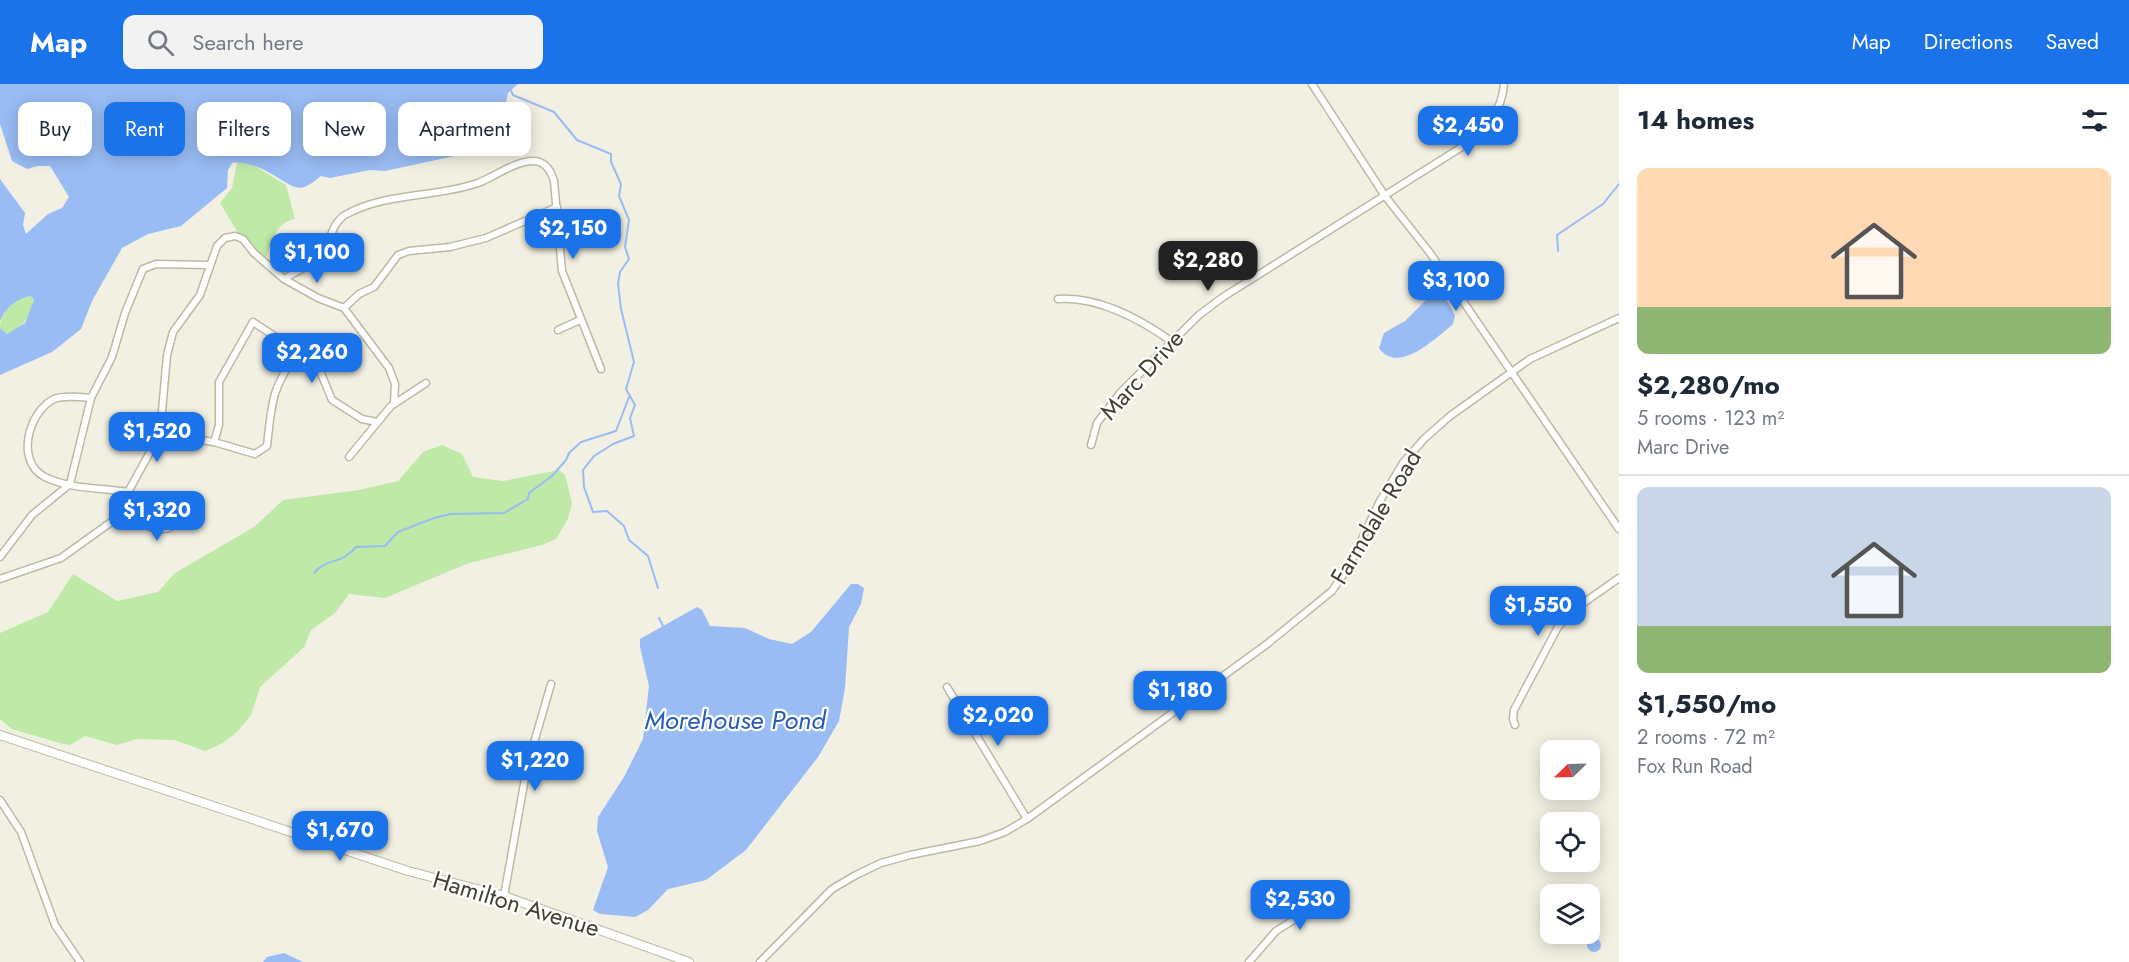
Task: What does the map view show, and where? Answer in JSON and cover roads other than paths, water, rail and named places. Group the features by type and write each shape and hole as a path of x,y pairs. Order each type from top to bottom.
{"street":[{"path":"1312,84 1385,196 1430,254 1619,529"},
{"name":"Marc Drive","path":"1091,446 1097,423 1120,393 1171,341 1223,297 1465,145 1488,125 1499,108 1504,84"},
{"path":"285,279 319,257 336,223 345,215 375,203 477,183 533,161 542,163 551,171 557,207 562,271 580,320 602,369"},
{"path":"344,308 359,294 374,287 398,255 409,251 450,247 486,238 557,207"},
{"path":"0,579 62,558 121,515 128,492 160,434 167,355 173,332 200,295 217,246 225,238 235,236 243,239 254,254 285,279 318,298 344,308 389,368 395,384 394,403"},
{"path":"0,557 32,515 70,484 91,398 112,357 124,313 143,269 156,264 209,265"},
{"path":"1058,299 1078,298 1128,315 1171,341"},
{"name":"Farmdale Road","path":"760,962 832,890 881,863 980,841 1005,832 1027,819 1268,643 1332,591 1403,464 1424,439 1450,416 1539,354 1619,318"},
{"path":"558,330 580,320"},
{"path":"214,442 219,425 219,382 253,322 311,360 320,371 332,400 362,419 377,422"},
{"path":"160,434 214,442 255,454 262,451 267,446 273,393 279,378 298,351"},
{"path":"349,457 394,403 426,382"},
{"path":"91,398 56,398 42,408 32,427 26,450 33,467 44,477 70,484 128,492"},
{"path":"121,515 158,530 169,528 189,506 198,508"},
{"path":"1515,725 1514,710 1558,627 1575,609 1619,578"},
{"path":"504,896 527,767 551,684"},
{"path":"947,687 1027,819"},
{"name":"Hamilton Avenue","path":"0,735 408,871 504,896 689,962"},
{"path":"0,800 21,832 55,925 80,962"},
{"path":"1249,962 1276,931 1342,890"}],"water":[{"path":"0,84 518,84 508,93 506,102 398,102 398,156 455,156 385,171 370,170 330,178 321,176 300,188 257,167 238,162 232,163 228,170 227,188 181,226 148,234 122,248 92,301 81,329 52,352 0,375 0,328 7,334 25,323 34,300 31,296 16,301 0,321 0,179 25,213 23,225 26,234 48,214 62,208 69,197 50,166 27,169 12,161 0,124"},
{"path":"1432,294 1440,295 1449,304 1455,316 1453,324 1416,352 1396,358 1387,355 1379,348 1384,333 1405,321"},
{"name":"Morehouse Pond","path":"851,584 858,584 864,588 861,604 849,627 845,688 839,721 818,757 746,850 706,880 668,889 648,910 635,917 600,914 593,910 608,867 597,831 598,817 624,777 643,739 649,686 640,639 697,607 702,610 710,626 745,628 769,639 792,644 811,632"},
{"path":"1600,942 1601,945 1599,950 1594,952 1589,950 1587,944 1600,944"},
{"path":"284,953 303,962 263,962 267,957"}],"waterway":[{"path":"508,84 513,95 554,112 577,140 611,154 611,162 621,184 619,196 629,220 625,247 629,259 620,272 618,284 621,309 634,362 626,389 635,405 630,418 634,436 613,444 594,456 583,470 584,487 593,512 607,511 624,526 629,540 648,556 658,588"},
{"path":"1558,251 1557,235 1603,204 1619,184"},
{"path":"314,573 324,565 345,557 356,547 385,546 398,532 434,518 451,514 504,513 528,499 529,493 552,476 569,453 581,442 616,431 629,397"},
{"path":"659,618 663,626"}]}
